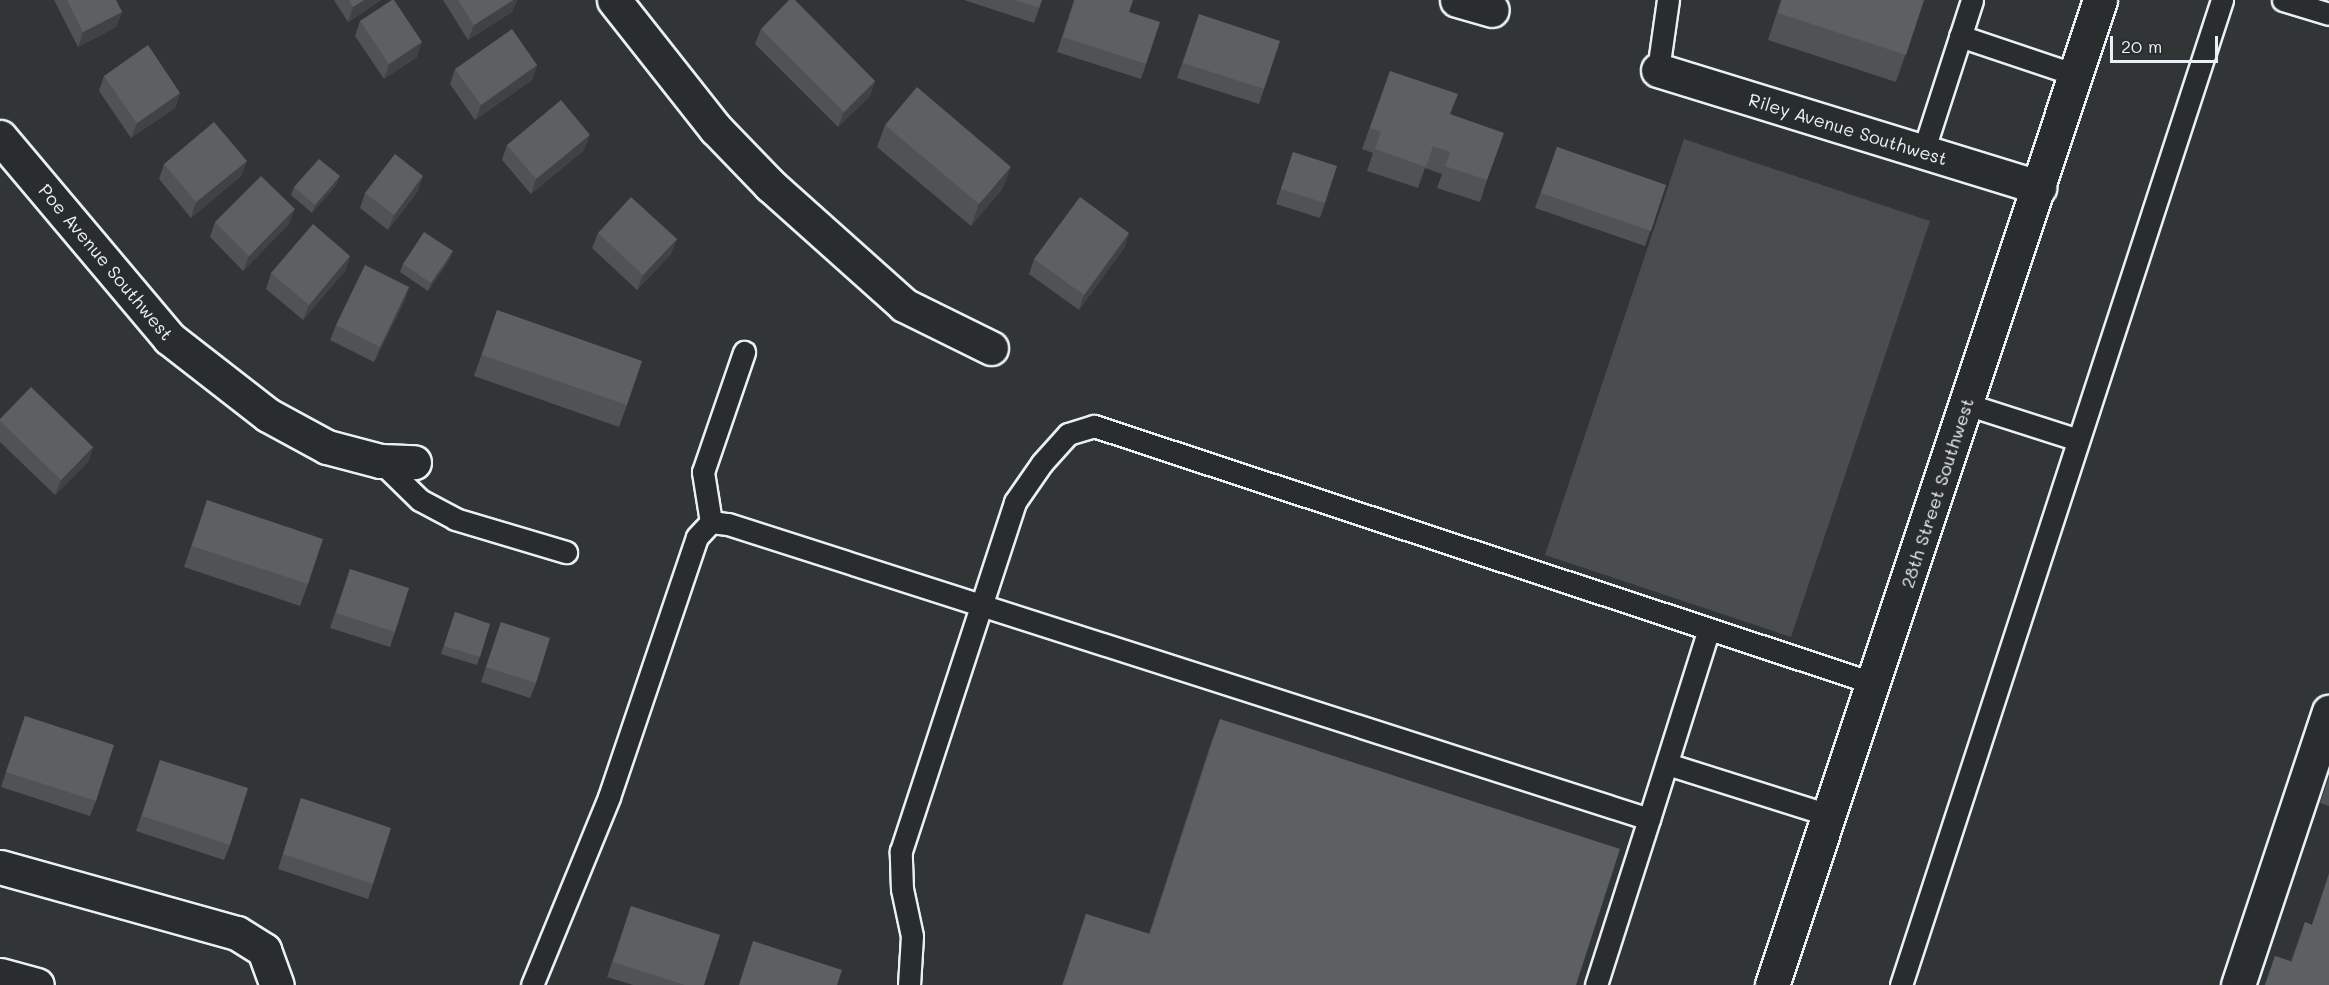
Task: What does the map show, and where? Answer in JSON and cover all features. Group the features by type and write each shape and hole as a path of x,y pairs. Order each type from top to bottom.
{"street":[{"path":"614,0 716,129 770,185 904,305 991,348"},
{"path":"1457,0 1492,10"},
{"name":"28th Street Southwest","path":"1772,985 2100,0"},
{"name":"Riley Avenue Southwest","path":"1658,70 2039,187"},
{"name":"Poe Avenue Southwest","path":"0,137 169,338 268,415 327,447 380,461 414,462"},
{"path":"2238,985 2329,712"},
{"path":"0,867 237,933 264,950 276,975 277,985"},
{"path":"0,975 37,985"}],"lane":[{"path":"1658,70 1668,0"},
{"path":"1923,152 1972,0"},
{"path":"1901,985 2222,0"},
{"path":"2283,0 2329,14"},
{"path":"1960,36 2076,75"},
{"path":"711,522 704,472 744,352"},
{"path":"1966,404 2078,440"},
{"path":"909,985 912,936 902,889 901,852 1016,502 1041,463 1068,434 1094,426 1873,683"},
{"path":"380,461 420,500 455,519 566,552"},
{"path":"711,522 739,527 981,607 1649,819"},
{"path":"532,985 609,797 697,537 711,522"},
{"path":"1596,985 1709,629"},
{"path":"1666,764 1829,815"}],"shaded area":[{"path":"1684,139 1930,221 1791,637 1545,555"}],"building":[{"path":"67,0 116,0 122,12 83,32"},
{"path":"349,0 364,0 353,7"},
{"path":"392,0 422,42 389,64 360,21"},
{"path":"458,0 513,0 474,25"},
{"path":"789,0 795,0 875,81 844,112 761,29"},
{"path":"1015,0 1042,0 1039,8"},
{"path":"1075,0 1133,0 1129,12 1160,22 1146,64 1063,37"},
{"path":"1782,0 1924,0 1906,55 1778,13"},
{"path":"1199,14 1280,41 1264,89 1183,63"},
{"path":"512,29 537,65 481,105 455,69"},
{"path":"148,45 180,93 137,123 104,76"},
{"path":"1390,71 1458,94 1450,114 1504,133 1487,180 1445,166 1450,152 1433,146 1426,167 1375,149 1381,132 1370,128"},
{"path":"917,87 1011,167 979,204 885,125"},
{"path":"561,100 590,135 536,179 507,145"},
{"path":"214,122 247,161 196,202 164,164"},
{"path":"1557,147 1666,185 1651,231 1541,193"},
{"path":"1293,152 1337,166 1325,203 1281,189"},
{"path":"395,154 423,176 394,215 365,193"},
{"path":"319,159 340,176 315,205 294,187"},
{"path":"261,176 295,209 249,256 215,222"},
{"path":"631,197 677,239 643,275 598,233"},
{"path":"1080,197 1129,233 1084,295 1034,259"},
{"path":"313,224 350,256 309,305 271,273"},
{"path":"424,232 453,251 431,283 403,264"},
{"path":"365,265 409,287 380,347 336,325"},
{"path":"497,310 642,361 627,405 482,355"},
{"path":"31,387 93,447 61,480 0,421"},
{"path":"207,500 323,539 308,584 192,546"},
{"path":"350,569 409,588 395,632 336,613"},
{"path":"455,612 490,624 480,657 444,646"},
{"path":"501,622 550,638 536,683 486,667"},
{"path":"25,716 114,745 96,801 6,772"},
{"path":"1220,719 1620,849 1576,985 1063,985 1086,914 1150,934"},
{"path":"160,760 248,788 230,845 142,816"},
{"path":"301,798 391,828 373,884 283,854"},
{"path":"2329,875 2329,985 2265,985 2275,956 2292,962 2305,922 2312,925"},
{"path":"631,906 720,935 704,985 685,985 613,962"},
{"path":"753,941 842,970 837,985 739,985"}]}
